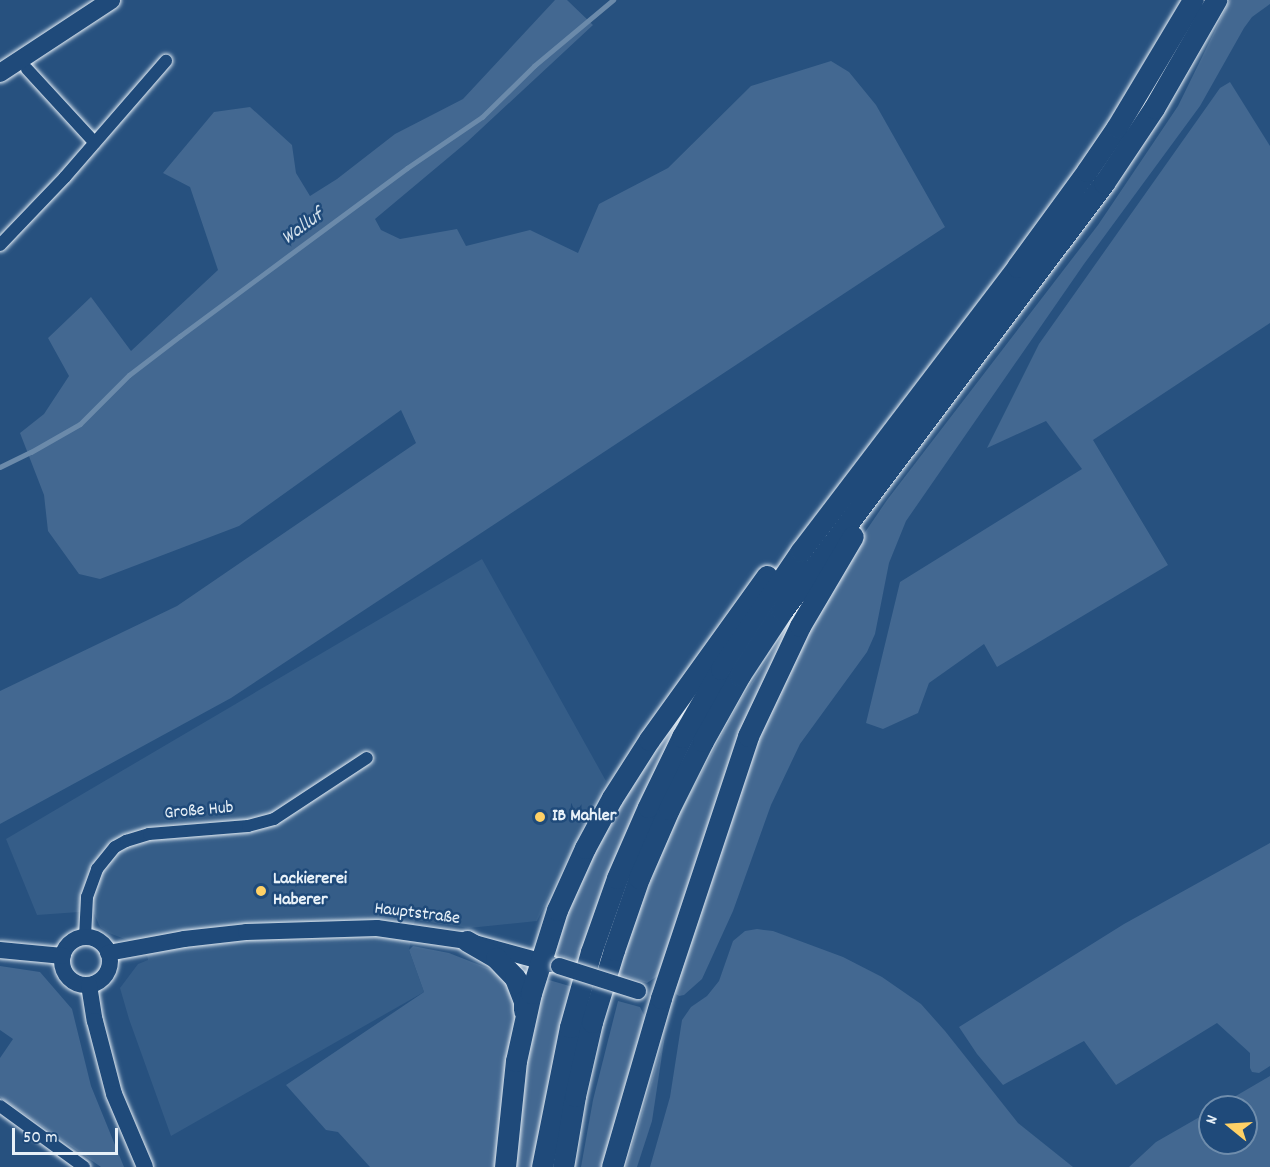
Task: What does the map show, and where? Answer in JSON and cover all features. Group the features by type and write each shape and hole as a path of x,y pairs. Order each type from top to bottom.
{"highway":[{"path":"542,1167 562,1059 588,962 618,878 648,807 682,737 721,669 770,595 849,486 1017,267 1087,171 1123,117 1193,0"},
{"path":"563,1167 580,1075 610,960 639,878 669,809 703,741 740,675 782,611 1104,183 1154,108 1216,0"},
{"path":"612,1167 662,998 729,786 772,681 844,551 918,430"},
{"path":"524,1021 549,964 557,910 585,848 612,798 649,740 738,613 778,562 849,486"},
{"path":"467,941 496,958 515,978 524,1001 524,1021 510,1112 505,1167"}],"main road":[{"path":"0,73 111,0"},
{"name":"Hauptstraße","path":"108,953 184,939 303,930 376,928 467,941 662,998"},
{"path":"85,937 99,941 108,953 110,960 106,973 89,985 76,982 67,975 63,956 71,943 85,937"},
{"path":"0,950 63,956"},
{"path":"89,985 99,1039 114,1094 145,1167"}],"street":[{"path":"0,245 95,143 166,61"},
{"path":"27,69 95,143"},
{"name":"Große Hub","path":"85,937 87,897 97,869 115,847 149,834 248,826 274,819 368,758"},
{"path":"0,1106 84,1167"}],"shaded area":[{"path":"555,0 567,0 593,25 467,142 375,219 381,230 400,239 457,229 466,246 530,230 578,253 599,204 668,168 751,86 831,61 849,72 876,105 945,227 231,698 0,824 0,691 177,606 416,443 401,410 239,526 100,579 79,574 48,531 44,495 20,433 44,414 69,376 48,338 91,297 131,351 218,270 190,187 163,173 214,112 250,107 292,145 296,173 310,196 337,179 395,134 463,99"},
{"path":"1230,0 1270,0 1270,4 1252,17 1244,28 1200,106 1084,264 906,521 889,563 875,634 867,652 800,744 771,805 733,911 702,979 684,995 679,996 676,994 675,985 694,931 735,792 787,668 846,560 887,500 1098,225 1178,106"},
{"path":"1230,82 1270,146 1270,323 1093,440 1168,565 997,667 984,644 929,683 918,713 883,729 866,723 900,582 1082,469 1046,421 987,448 1039,344 1220,88"},
{"path":"482,559 606,781 537,921 469,928 415,920 409,950 424,992 171,1136 120,988 138,964 148,960 144,939 130,941 109,933 100,927 93,911 37,915 6,839"},
{"path":"816,584 662,973 647,983 618,974 637,916 672,828 740,701"},
{"path":"742,621 581,962 558,955 555,950 557,935 599,839 625,793"},
{"path":"1270,843 1270,1066 1259,1073 1252,1072 1250,1068 1250,1053 1217,1023 1116,1085 1084,1041 1003,1085 977,1054 959,1027 1124,924"},
{"path":"757,929 773,931 843,957 882,977 921,1004 1018,1123 1073,1167 650,1167 670,1097 682,1020 691,1007 707,996 719,981 733,941 745,931"},
{"path":"413,946 449,953 495,971 514,991 519,1001 501,1167 370,1167 338,1132 326,1130 286,1085 424,992 409,950"},
{"path":"0,966 40,972 72,1009 91,1086 124,1167 101,1167 0,1097 0,1058 13,1039 0,1030"},
{"path":"549,980 573,987 535,1167 513,1167 521,1079 543,983"},
{"path":"618,1001 640,1007 646,1019 604,1167 581,1167 593,1100"},
{"path":"665,1035 652,1121 637,1167 626,1167"},
{"path":"1270,1076 1270,1167 1129,1167 1156,1142 1198,1118 1198,1155 1258,1155 1258,1095 1238,1095"}],"waterway":[{"name":"Walluf","path":"0,467 80,424 129,375 180,336 407,168 482,117 534,66 613,0"}],"place":[{"name":"IB Mahler","path":"540,817"},
{"name":"Lackiererei Haberer","path":"261,891"}]}
